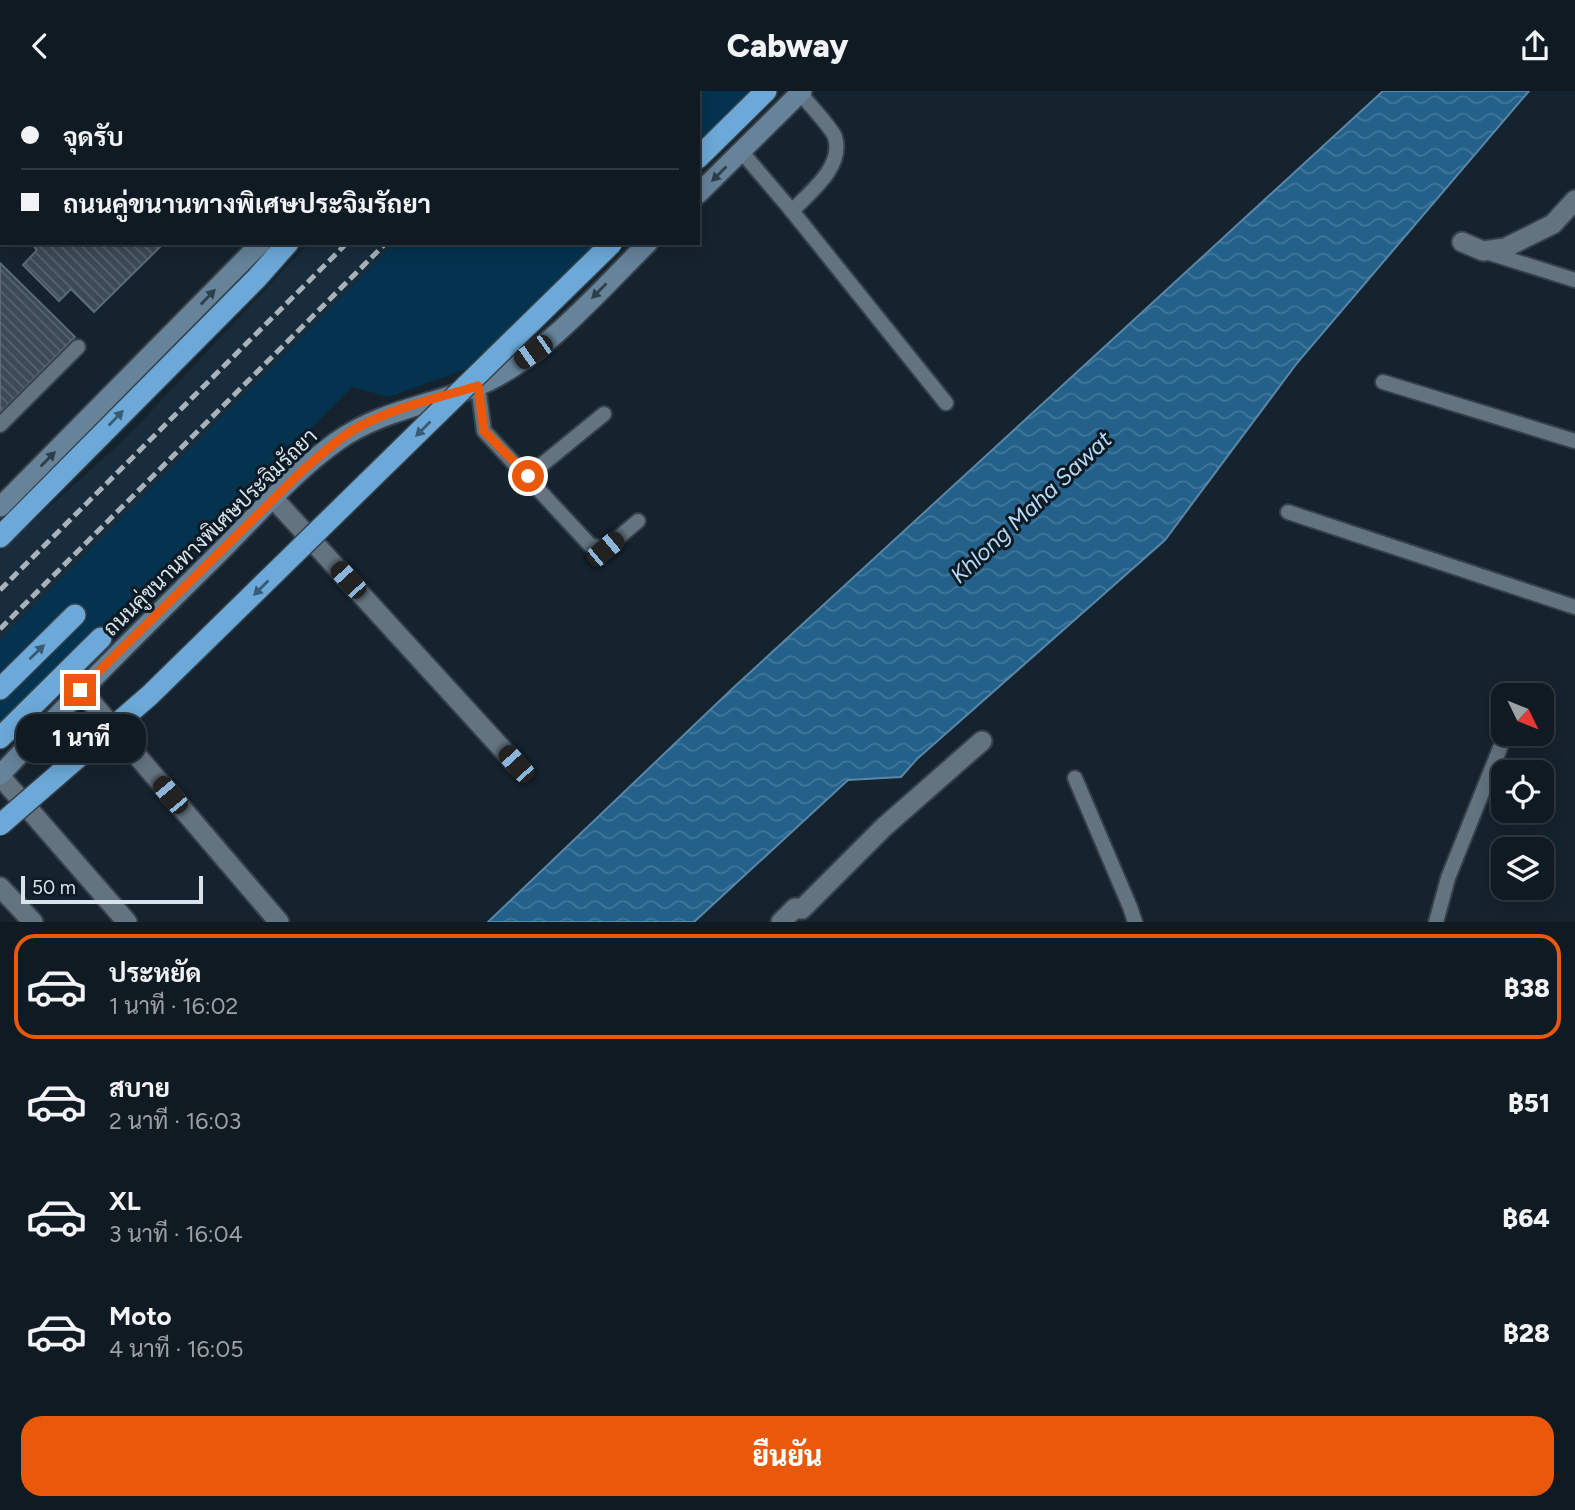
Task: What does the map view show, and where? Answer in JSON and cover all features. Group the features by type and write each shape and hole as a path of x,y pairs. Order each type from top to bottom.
{"highway":[{"path":"700,156 766,91"},
{"path":"0,537 257,278 286,245"},
{"path":"0,825 150,695 609,245"},
{"path":"0,689 75,615"},
{"path":"0,738 101,638"}],"main road":[{"path":"700,192 801,92"},
{"path":"0,507 259,245"},
{"name":"ถนนคู่ขนานทางพิเศษประจิมรัถยา","path":"0,776 80,690 334,443 356,429 407,408 478,386 507,371 573,318 646,245"}],"street":[{"path":"1462,242 1483,251 1505,248 1553,223 1575,200"},
{"path":"274,499 516,764"},
{"path":"80,690 279,922"},
{"path":"781,922 795,908 805,915 884,827 982,741"},
{"path":"0,776 127,922"},
{"path":"0,887 33,922"}],"lane":[{"path":"792,211 830,171 835,153 835,136 801,92"},
{"path":"741,151 946,403"},
{"path":"1483,251 1575,280"},
{"path":"0,425 78,347"},
{"path":"1383,382 1575,441"},
{"path":"478,386 484,431 590,545 605,549 638,521"},
{"path":"528,476 604,414"},
{"path":"1288,512 1575,607"},
{"path":"1436,922 1448,878 1500,748"},
{"path":"1075,778 1135,922"}],"shaded area":[{"path":"700,91 758,91 700,152"},
{"path":"307,245 611,245 429,381 352,387 0,714 0,551 125,439"},
{"path":"393,245 612,245 512,352 389,397 352,387 0,743 0,640"}],"water":[{"name":"Khlong Maha Sawat","path":"1383,91 1529,91 1297,363 1165,540 917,759 901,777 848,780 694,922 488,922 732,689"}],"building":[{"path":"33,245 162,245 94,312 71,289 59,301 23,265 37,250"},
{"path":"0,263 75,337 0,413"}],"railway":[{"path":"0,590 345,245"},
{"path":"0,629 384,245"}],"route":[{"path":"80,690 303,470 334,443 356,429 416,404 478,386 484,431 528,476"}]}
